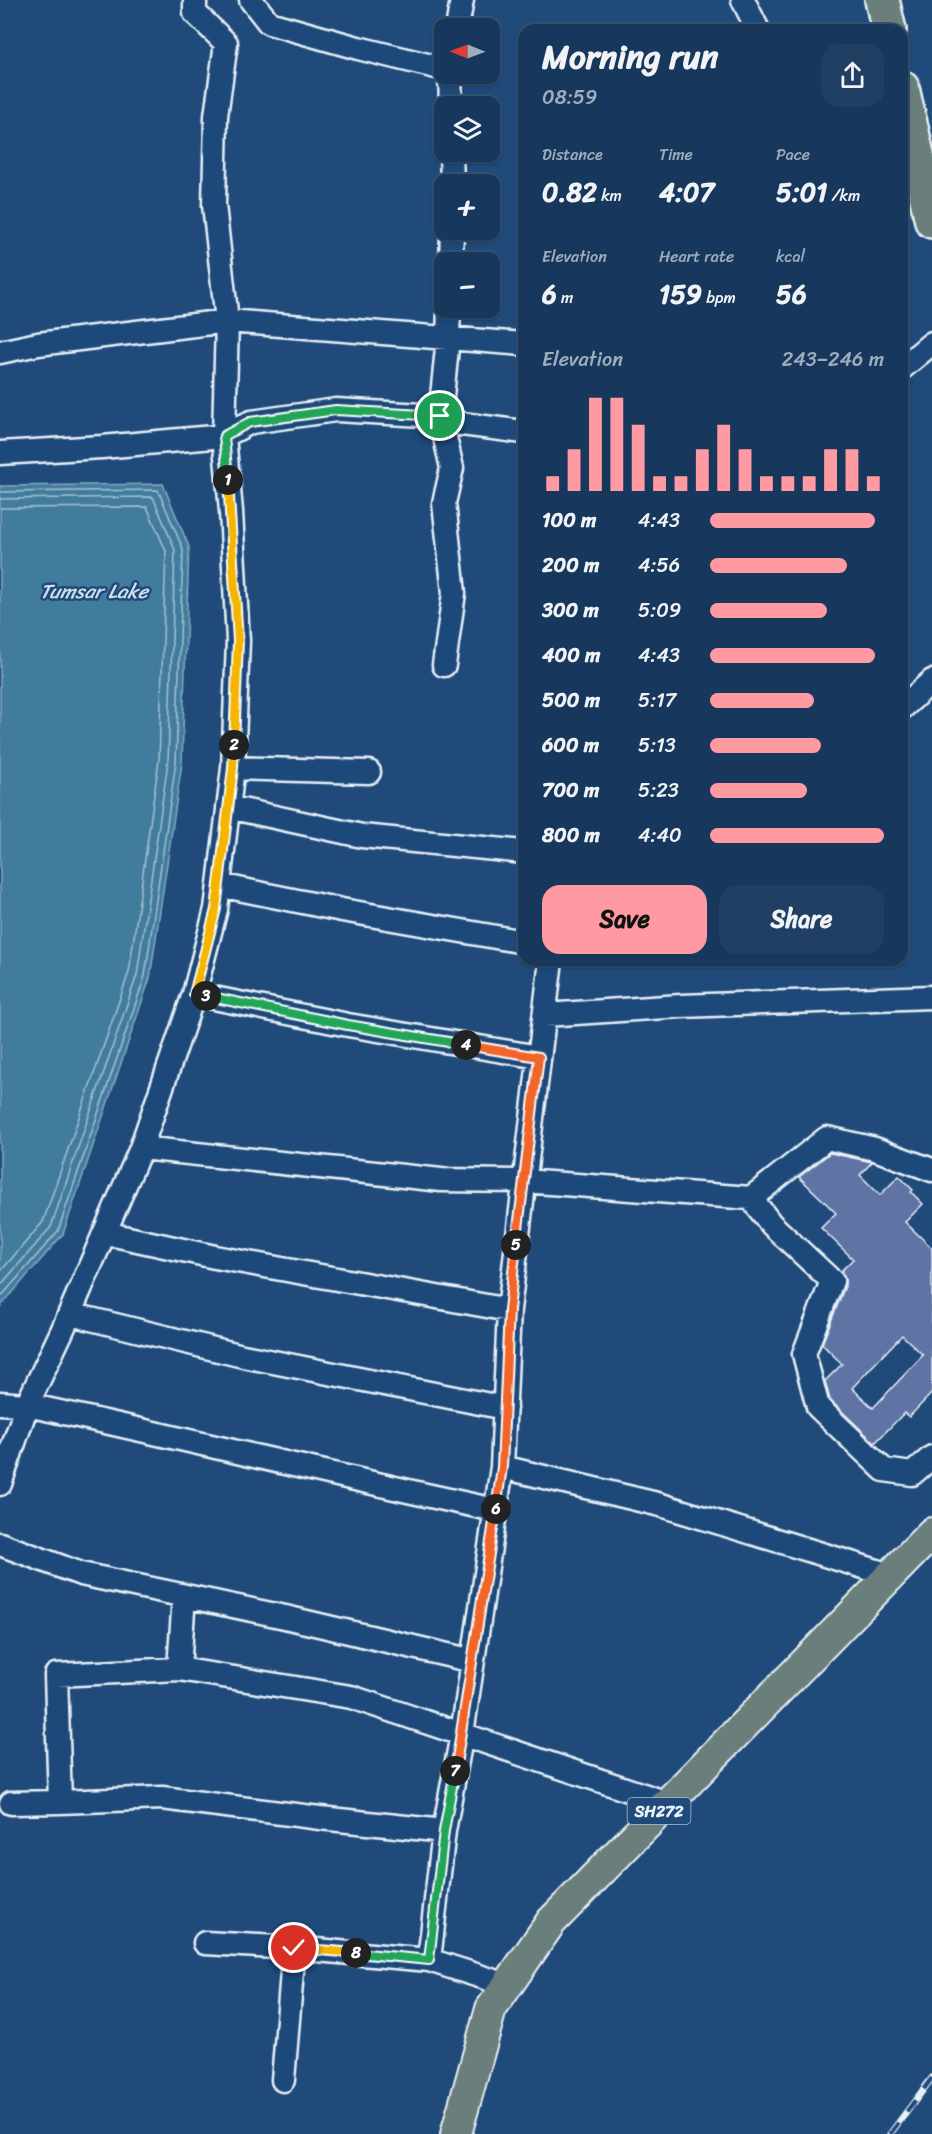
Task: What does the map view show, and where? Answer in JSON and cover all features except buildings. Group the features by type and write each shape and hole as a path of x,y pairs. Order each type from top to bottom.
{"highway":[{"path":"882,0 888,24"},
{"path":"908,114 932,220"}],"main road":[{"name":"SH272","path":"456,2134 491,2009 551,1922 932,1533"}],"street":[{"path":"0,1484 27,1405 70,1314 141,1148 194,994 216,909 233,768 238,641 231,511 224,436 227,321 214,205 216,116 226,43 195,13 195,0"},
{"path":"251,0 270,23 434,67"},
{"path":"459,18 462,0"},
{"path":"743,0 755,24"},
{"path":"444,666 454,593 444,503 452,468 440,416 449,318"},
{"path":"0,352 38,344 227,321 518,344"},
{"path":"908,363 932,343"},
{"path":"0,453 224,436 250,422 336,410 440,416 454,423 518,431"},
{"path":"908,703 932,681"},
{"path":"233,768 369,772"},
{"path":"228,807 362,836 518,851"},
{"path":"219,885 353,912 518,941"},
{"path":"429,1960 444,1831 462,1734 502,1467 509,1310 550,966"},
{"path":"194,994 348,1025 539,1057"},
{"path":"545,1015 681,1006 932,997"},
{"path":"141,1148 441,1180 523,1181 751,1198 827,1138 875,1149 932,1170"},
{"path":"751,1198 771,1224 832,1281 804,1354 818,1407 884,1470 912,1474 932,1457"},
{"path":"105,1233 215,1257 509,1310"},
{"path":"70,1314 243,1356 505,1408"},
{"path":"0,1402 27,1405 495,1510"},
{"path":"502,1467 661,1504 890,1575"},
{"path":"0,1544 81,1574 285,1617 473,1661"},
{"path":"179,1669 184,1596"},
{"path":"60,1802 56,1675 179,1669 351,1697 667,1803"},
{"path":"11,1803 162,1798 444,1831"},
{"path":"205,1943 429,1960 507,1985"},
{"path":"283,2080 294,1948"}],"water":[{"name":"Tumsar Lake","path":"163,484 189,547 182,763 150,978 63,1234 0,1307 0,486"}],"railway":[{"path":"890,2134 932,2078"}],"route":[{"path":"294,1948 429,1960 444,1831 462,1734 502,1467 509,1310 539,1057 348,1025 194,994 216,909 233,768 238,641 231,511 224,436 250,422 336,410 440,416"}]}
